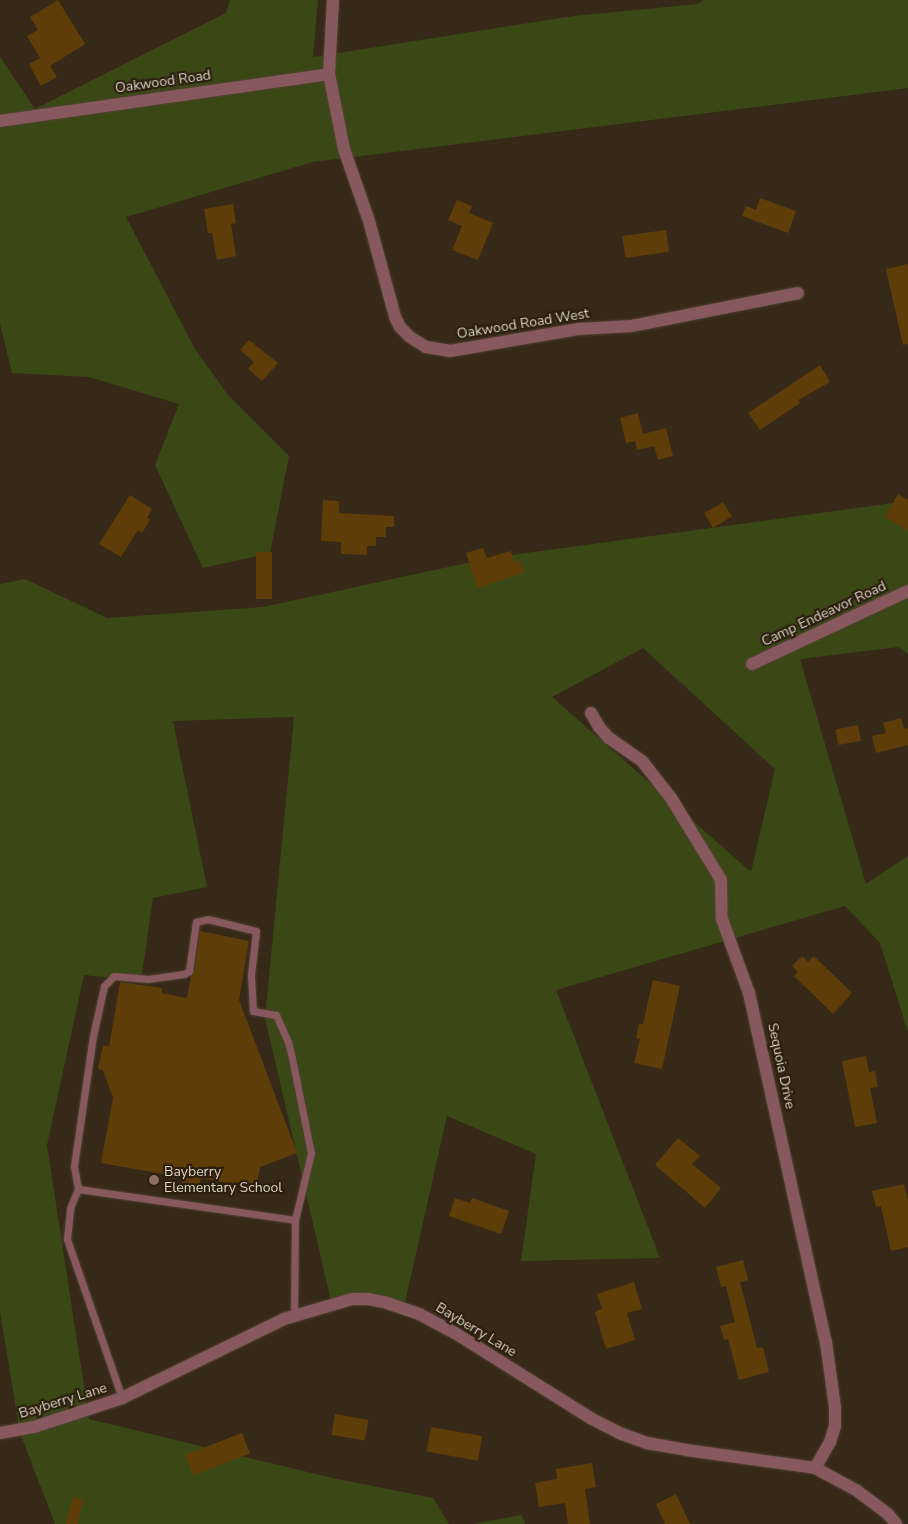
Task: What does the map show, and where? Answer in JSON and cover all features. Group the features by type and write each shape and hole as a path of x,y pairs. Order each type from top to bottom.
{"street":[{"name":"Oakwood Road West","path":"333,0 330,74 344,150 369,221 395,317 400,327 410,337 426,347 450,351 579,329 632,326 798,293"},
{"name":"Oakwood Road","path":"0,121 330,74"},
{"name":"Camp Endeavor Road","path":"752,664 908,591"},
{"name":"Sequoia Drive","path":"591,713 599,727 609,738 642,760 707,855 721,880 722,919 749,993 826,1342 835,1408 835,1426 830,1442 815,1468"},
{"name":"Bayberry Lane","path":"0,1433 34,1427 122,1398 284,1319 352,1299 384,1302 421,1315 455,1332 592,1419 622,1434 647,1443 686,1450 815,1468 856,1490 888,1514 896,1524"}],"lane":[{"path":"122,1398 67,1239 70,1208 78,1189 74,1166 93,1036 104,986 114,976 148,979 184,974 189,970 196,922 208,919 256,931 250,975 253,1011 276,1015 288,1042 311,1153 295,1220 294,1317"},
{"path":"78,1189 295,1220"}],"green space":[{"path":"230,0 318,0 313,57 574,16 698,4 703,0 908,0 908,88 313,162 126,217 195,349 228,395 289,456 270,553 203,568 155,465 179,404 89,377 12,373 0,324 0,57 35,109 226,13"},
{"path":"908,501 908,654 898,647 800,659 866,884 908,856 908,1032 880,943 845,906 556,990 660,1258 521,1261 536,1154 447,1116 404,1307 332,1305 265,1018 294,717 173,721 207,887 153,898 141,981 84,975 47,1145 89,1419 332,1478 433,1498 449,1524 55,1524 20,1433 0,1312 0,584 25,579 107,618 263,607 490,558","holes":["643,648 775,769 751,872 552,697"]},
{"path":"522,1515 525,1524 473,1524"}],"building":[{"path":"58,0 85,44 50,66 57,77 41,86 29,64 40,58 27,36 38,30 30,17"},
{"path":"760,198 796,211 788,233 742,216 746,206 756,210"},
{"path":"457,200 472,206 469,213 493,223 478,260 452,250 462,226 448,220"},
{"path":"233,204 236,223 231,224 236,256 217,260 212,233 208,233 204,209"},
{"path":"666,230 669,252 625,258 622,236"},
{"path":"908,264 908,344 903,345 886,269"},
{"path":"249,340 278,363 262,381 248,369 254,362 240,350"},
{"path":"820,365 830,382 798,400 800,403 760,430 748,413"},
{"path":"638,413 643,434 666,428 673,456 658,460 654,446 637,450 635,441 626,443 620,418"},
{"path":"898,494 908,500 908,531 885,517"},
{"path":"130,495 152,509 147,518 150,520 142,533 138,530 121,557 99,544"},
{"path":"323,500 339,501 339,513 394,516 394,527 386,527 386,537 376,537 376,546 367,546 367,555 341,554 341,542 321,541"},
{"path":"723,502 732,517 713,528 704,513"},
{"path":"483,548 487,558 511,551 514,562 520,560 524,573 477,588 466,553"},
{"path":"256,552 272,552 272,599 256,599"},
{"path":"901,718 904,729 908,728 908,745 876,753 872,736 886,733 883,723"},
{"path":"858,725 861,741 838,745 835,729"},
{"path":"200,931 249,941 239,1000 297,1153 260,1167 256,1188 201,1178 198,1189 183,1187 180,1177 101,1163 113,1098 103,1070 98,1069 103,1045 109,1047 120,982 162,988 162,993 187,998 191,976 194,972"},
{"path":"802,956 808,962 814,956 852,993 833,1014 794,976 798,972 792,966"},
{"path":"653,980 680,986 662,1069 634,1063 640,1039 636,1038 639,1024 643,1024"},
{"path":"866,1056 869,1072 875,1071 878,1087 870,1088 877,1123 855,1127 842,1061"},
{"path":"678,1138 700,1156 692,1164 721,1188 705,1208 655,1165"},
{"path":"904,1184 908,1201 908,1247 891,1251 881,1206 876,1207 872,1191"},
{"path":"455,1198 470,1203 472,1198 509,1211 501,1234 449,1216"},
{"path":"743,1260 748,1280 740,1282 757,1348 763,1347 769,1372 739,1380 728,1339 724,1340 720,1326 735,1322 726,1286 721,1287 716,1267"},
{"path":"634,1282 642,1309 627,1313 635,1340 606,1349 595,1312 602,1309 597,1294"},
{"path":"335,1414 368,1420 365,1441 331,1435"},
{"path":"431,1427 482,1436 478,1461 427,1452"},
{"path":"242,1433 250,1454 193,1475 185,1455"},
{"path":"592,1463 596,1487 585,1489 590,1524 568,1524 565,1503 539,1507 535,1483 557,1479 556,1469"},
{"path":"676,1494 690,1524 665,1524 656,1504"},
{"path":"73,1497 84,1500 77,1524 66,1524"}],"place":[{"name":"Bayberry Elementary School","path":"154,1180"}]}
